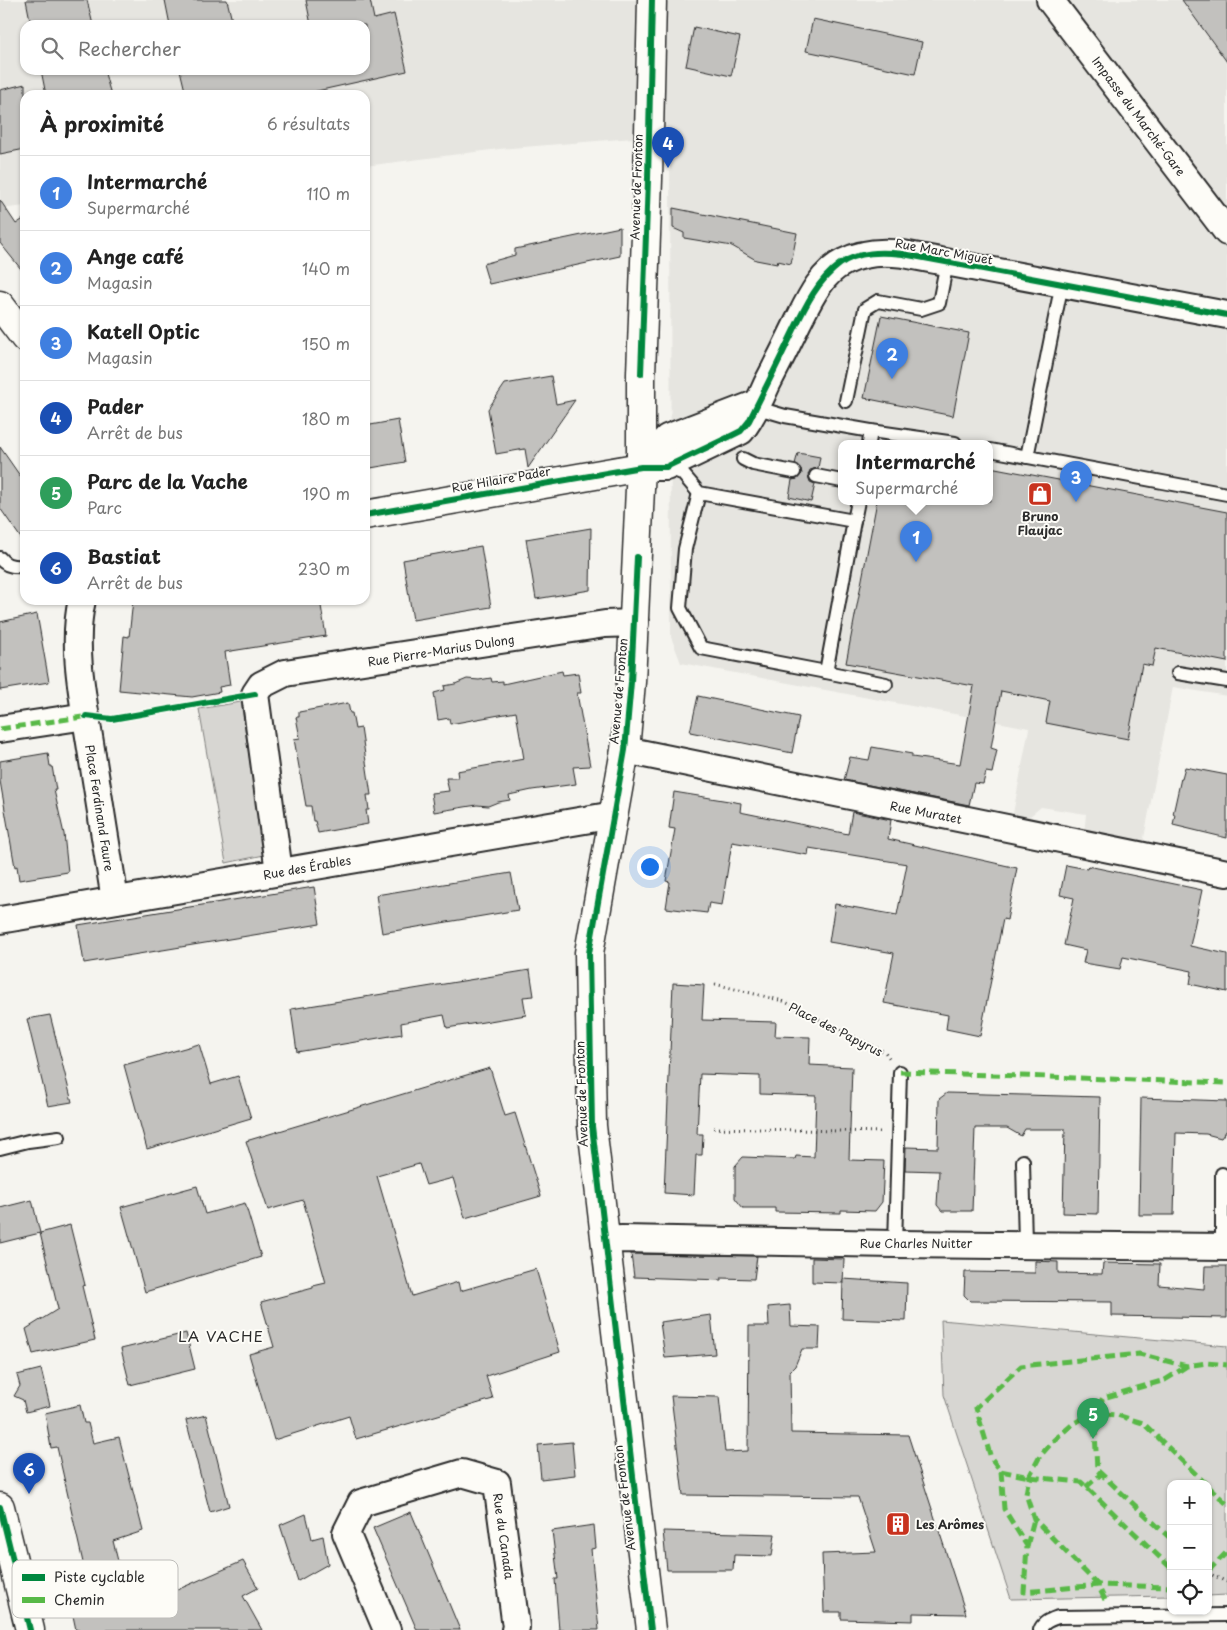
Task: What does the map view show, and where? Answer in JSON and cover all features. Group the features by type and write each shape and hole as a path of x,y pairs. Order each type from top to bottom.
{"street":[{"name":"Avenue de Fronton","path":"651,1630 592,1126 590,953 625,750 635,623 653,467 641,374 652,0"},
{"name":"Impasse du Marché-Gare","path":"1050,0 1227,232"},
{"name":"Rue Marc Miguet","path":"758,403 812,294 827,275 842,262 861,255 882,252 947,262 1227,315"},
{"path":"0,305 20,331"},
{"path":"653,467 667,438 758,403"},
{"name":"Rue Hilaire Pader","path":"370,514 653,467"},
{"name":"Place Ferdinand Faure","path":"81,605 78,653 114,900"},
{"name":"Rue Pierre-Marius Dulong","path":"279,872 255,694 261,685 284,673 604,624 635,623"},
{"path":"0,730 86,716"},
{"name":"Rue Muratet","path":"625,750 1227,873"},
{"name":"Rue des Érables","path":"0,920 614,815"},
{"name":"Rue Charles Nuitter","path":"605,1240 622,1238 895,1244 1225,1247"},
{"name":"Rue du Canada","path":"387,1630 346,1533 361,1503 462,1472 497,1483 515,1630"},
{"path":"0,1507 9,1579"},
{"path":"25,1618 30,1630"}],"lane":[{"path":"846,401 865,309 878,301 921,309 939,303 947,262"},
{"path":"1027,457 1062,283"},
{"path":"758,403 768,411 870,437 912,440"},
{"path":"993,451 1227,494"},
{"path":"743,459 753,464 794,472"},
{"path":"653,467 682,473 699,493 854,521"},
{"path":"816,476 838,480"},
{"path":"699,493 685,549 680,608 701,648 886,684"},
{"path":"826,672 857,505"},
{"path":"0,558 2,561 16,567 20,567"},
{"path":"1178,673 1227,681"},
{"path":"895,1244 900,1072"},
{"path":"0,1148 28,1141 60,1137"},
{"path":"1023,1161 1025,1244"},
{"path":"1222,1174 1225,1247"},
{"path":"1040,1630 1047,1621 1058,1617 1227,1615"}],"path":[{"path":"714,1128 898,1132"},
{"path":"1212,1574 1227,1582"}],"shaded area":[{"path":"0,0 1227,0 1227,696 1173,687 1143,843 1084,834 1086,814 1041,807 1023,822 1012,819 1029,728 681,663 671,637 670,135 499,149 370,165 370,90 20,90 20,207 0,209"},
{"path":"241,702 264,855 226,863 199,709"},
{"path":"941,1320 1227,1346 1227,1595 1212,1596 1212,1480 1167,1480 1167,1596 1011,1599 944,1395"}],"building":[{"path":"26,0 87,0 92,20 30,20"},
{"path":"165,0 227,0 232,20 169,20"},
{"path":"306,0 370,0 374,19 394,14 407,71 322,90 185,90 181,75 370,75 370,20 310,20"},
{"path":"1182,0 1227,0 1227,62"},
{"path":"813,19 922,42 915,74 806,51"},
{"path":"694,27 740,37 731,76 686,66"},
{"path":"42,75 105,75 110,90 45,90"},
{"path":"25,84 25,90 20,90 20,150 0,154 0,90"},
{"path":"0,200 16,224 20,221 20,268 0,243"},
{"path":"673,208 797,233 791,264 778,261 777,264 756,260 732,246 684,238 684,233 673,228"},
{"path":"620,227 620,256 489,284 483,264 515,255 515,249"},
{"path":"881,316 969,333 953,416 864,398"},
{"path":"551,376 556,404 575,400 528,468 525,449 496,454 488,409 505,384"},
{"path":"398,420 405,462 370,468 370,425"},
{"path":"0,447 20,476 20,537 0,508"},
{"path":"798,453 820,457 818,468 810,470 808,475 810,482 815,484 811,502 789,497 792,480 797,479 802,474 801,469 795,464"},
{"path":"993,468 1227,512 1227,662 1156,648 1152,666 1142,664 1128,739 1046,723 1050,701 1001,691 991,748 997,750 992,773 986,772 983,784 974,783 969,805 844,780 850,757 869,760 872,747 912,754 912,757 960,764 974,686 846,663 876,505 993,505"},
{"path":"591,528 590,590 536,599 526,539"},
{"path":"481,546 491,607 413,620 403,560"},
{"path":"132,605 321,605 326,636 225,652 230,685 219,687 220,692 192,697 119,690 124,636 129,637"},
{"path":"37,614 49,682 0,690 0,622"},
{"path":"562,671 563,675 578,673 581,693 577,693 590,766 573,767 576,784 509,795 510,800 488,806 477,805 434,812 431,793 449,791 446,778 458,778 457,771 524,759 516,712 450,724 449,718 438,720 434,693 445,690 444,686 467,679 491,678 492,682 503,681 503,684"},
{"path":"698,696 799,717 792,753 690,732"},
{"path":"348,703 355,729 361,728 371,795 367,795 369,810 366,810 368,824 318,833 315,821 313,821 311,806 306,806 294,739 300,738 296,717 299,717 299,712"},
{"path":"48,753 64,834 68,872 19,880 0,781 0,761"},
{"path":"1185,767 1227,775 1227,838 1173,825 1175,814 1173,814"},
{"path":"674,792 741,803 740,812 848,834 852,812 891,820 888,839 1017,868 1007,920 1003,919 980,1036 946,1029 948,1015 884,1003 894,953 829,942 835,904 897,915 907,864 809,848 808,855 732,842 722,905 709,903 707,913 666,908 670,882 666,881 675,829 669,828"},
{"path":"1066,865 1087,869 1088,866 1202,890 1190,946 1227,954 1227,992 1190,984 1192,971 1123,957 1120,969 1083,963 1086,950 1064,945 1074,898 1060,895"},
{"path":"511,873 518,910 382,933 376,895"},
{"path":"314,887 320,924 84,963 78,925"},
{"path":"530,970 534,996 523,997 526,1015 447,1028 444,1015 401,1023 402,1034 297,1052 291,1009"},
{"path":"673,983 704,985 702,1020 776,1022 775,1036 810,1037 809,1065 852,1067 849,1160 884,1161 882,1202 875,1211 841,1210 841,1213 775,1212 775,1208 743,1208 735,1198 735,1166 743,1157 795,1159 796,1156 814,1157 816,1096 760,1094 760,1076 700,1074 697,1134 703,1134 702,1155 696,1155 694,1195 664,1193"},
{"path":"50,1015 72,1102 48,1106 27,1019"},
{"path":"199,1044 211,1084 238,1076 251,1118 147,1149 124,1065"},
{"path":"490,1068 505,1116 515,1113 541,1196 465,1218 453,1178 426,1185 419,1164 377,1176 412,1296 458,1282 460,1291 536,1269 560,1352 486,1376 493,1399 356,1439 349,1416 274,1440 249,1354 274,1347 261,1302 326,1283 303,1200 268,1210 246,1141"},
{"path":"947,1093 1100,1097 1098,1214 1063,1213 1065,1129 1025,1129 1021,1136 1007,1128 975,1128 972,1211 942,1211 937,1205 939,1171 905,1170 906,1147 938,1148 939,1099"},
{"path":"1141,1098 1227,1101 1227,1130 1221,1138 1206,1134 1176,1133 1174,1215 1139,1215"},
{"path":"197,1186 205,1214 245,1203 261,1257 145,1292 121,1207"},
{"path":"32,1200 40,1233 0,1243 0,1208"},
{"path":"70,1225 85,1285 82,1286 95,1340 33,1354 26,1329 58,1309 40,1233"},
{"path":"631,1254 757,1256 754,1279 721,1278 721,1280 634,1277"},
{"path":"812,1258 844,1259 843,1283 812,1282"},
{"path":"1035,1261 1058,1262 1058,1273 1102,1274 1103,1263 1160,1264 1159,1285 1204,1289 1205,1266 1227,1266 1227,1318 1112,1316 1112,1302 970,1301 964,1295 965,1272 1035,1273"},
{"path":"843,1279 907,1283 906,1321 842,1319"},
{"path":"790,1305 791,1326 820,1327 819,1349 802,1349 795,1366 790,1371 791,1433 908,1435 966,1614 913,1613 913,1621 841,1619 841,1612 824,1612 822,1554 876,1552 858,1497 683,1495 671,1396 719,1397 725,1452 748,1451 749,1326 769,1326 768,1307"},
{"path":"711,1315 715,1354 665,1358 660,1322"},
{"path":"186,1333 195,1369 130,1385 121,1349"},
{"path":"41,1369 50,1406 26,1412 23,1400 14,1396 20,1386 17,1375"},
{"path":"80,1405 84,1423 88,1423 93,1443 119,1437 143,1531 113,1541 118,1560 82,1560 57,1447 51,1448 45,1413"},
{"path":"206,1415 229,1506 210,1512 186,1420"},
{"path":"572,1442 575,1475 541,1479 538,1445"},
{"path":"411,1512 460,1630 417,1630 373,1528"},
{"path":"306,1514 312,1539 323,1536 328,1564 298,1581 280,1525"},
{"path":"594,1525 596,1548 591,1549 599,1630 559,1630 555,1579 558,1579 552,1531"},
{"path":"663,1531 775,1534 772,1556 734,1555 733,1570 667,1570"},
{"path":"243,1561 258,1588 243,1596 262,1630 76,1630 73,1618 178,1618 178,1589"}],"marked path":[{"path":"0,729 89,716"},
{"path":"900,1072 1227,1083"},
{"path":"1167,1564 1081,1482 1029,1477 1001,1471 991,1458 976,1408 1021,1366 1139,1354 1187,1366 1207,1363 1227,1365"},
{"path":"1167,1535 1097,1470 1094,1413 1103,1398 1165,1380 1187,1366"},
{"path":"1105,1600 1098,1585 1034,1519 1026,1494 1029,1477 1040,1456 1054,1440 1074,1423 1094,1413 1117,1415 1143,1423 1202,1480"},
{"path":"1001,1471 1004,1509 1027,1546 1024,1592 1098,1585 1167,1587"},
{"path":"1086,1487 1100,1475"},
{"path":"1212,1490 1227,1504"},
{"path":"1027,1546 1034,1519"},
{"path":"1209,1570 1227,1552"}],"cycle path":[{"path":"641,374 652,0"},
{"path":"370,514 641,467 666,467 741,431 749,421 804,310 816,290 823,280 840,264 863,255 879,253 903,254 1227,315"},
{"path":"637,557 631,682 625,750 589,953 592,1126 651,1630"},
{"path":"86,716 112,719 255,694"},
{"path":"0,1507 13,1560"},
{"path":"27,1618 30,1630"}],"place":[{"name":"Pader","path":"668,168"},
{"name":"Ange café","path":"892,379"},
{"name":"Bruno Flaujac","path":"1040,494"},
{"name":"Katell Optic","path":"1076,502"},
{"name":"Intermarché","path":"916,562"},
{"name":"Parc de la Vache","path":"1093,1439"},
{"name":"Bastiat","path":"29,1494"},
{"name":"Les Arômes","path":"898,1524"}],"district":[{"name":"LA VACHE","path":"221,1335"}]}
